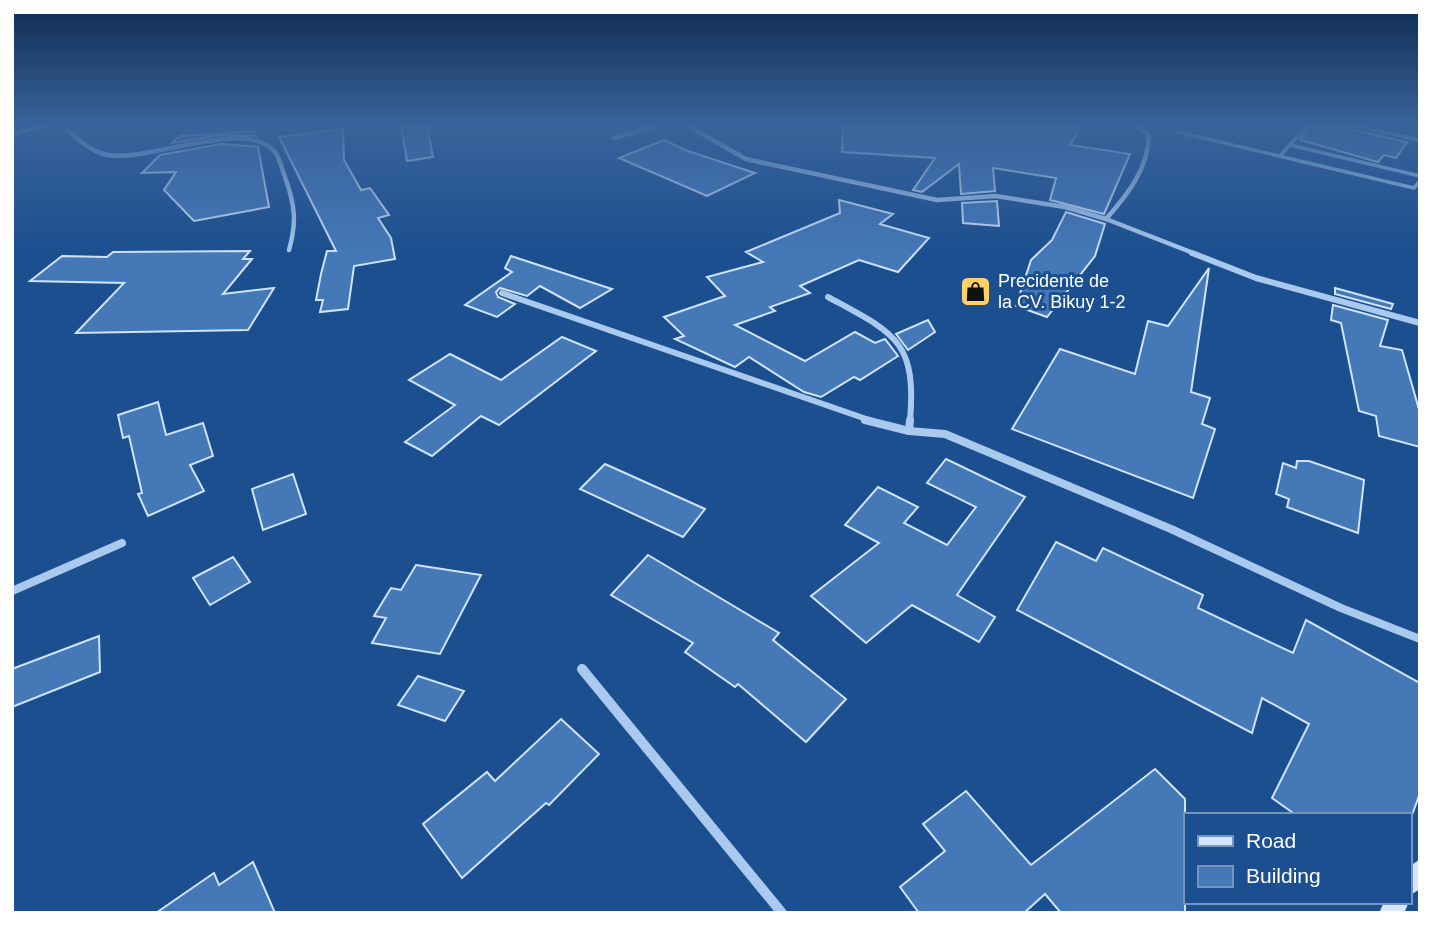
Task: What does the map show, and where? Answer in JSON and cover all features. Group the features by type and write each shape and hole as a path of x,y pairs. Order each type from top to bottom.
{"street":[{"path":"282,169 299,215 289,250"},
{"path":"789,169 937,200 996,196 1065,207 1106,219 1256,278 1420,323"},
{"path":"1106,219 1125,198 1141,169"},
{"path":"502,293 855,417 909,431 945,434 1171,529 1340,608 1420,639"},
{"path":"828,297 883,327 899,341 909,359 914,385 909,431"},
{"path":"12,591 122,543"},
{"path":"582,669 782,913"}],"lane":[{"path":"1335,169 1414,188 1420,178 1385,169"}],"building":[{"path":"146,169 262,169 269,207 194,221 164,190 176,172 142,173"},
{"path":"295,169 349,169 361,190 370,188 389,215 378,218 391,238 395,259 354,266 348,309 320,312 323,300 316,300 327,251 336,251"},
{"path":"645,169 743,169 755,173 707,196"},
{"path":"927,169 952,169 922,192 913,190"},
{"path":"959,169 993,169 995,191 961,194"},
{"path":"1000,169 1123,169 1104,214 1050,200 1056,178"},
{"path":"839,200 893,214 880,224 929,238 898,272 859,260 800,286 810,293 770,307 775,311 735,325 805,361 855,332 875,343 885,339 898,356 860,380 854,377 821,397 804,392 749,357 735,367 675,339 684,336 664,317 725,296 707,277 763,262 746,252 840,213"},
{"path":"997,201 999,226 963,223 962,203"},
{"path":"1066,212 1105,224 1095,256 1047,317 1016,306 1031,260 1052,240"},
{"path":"250,251 243,259 252,259 223,294 274,288 248,330 76,333 124,283 30,281 62,256 107,257 113,252"},
{"path":"511,256 612,289 580,308 540,286 527,296 500,288 496,292 498,297 515,304 497,317 465,305 512,272 505,268"},
{"path":"1209,268 1191,392 1210,398 1202,424 1215,429 1193,498 1012,429 1060,349 1135,374 1148,321 1168,326"},
{"path":"1335,288 1393,304 1391,309 1335,294"},
{"path":"1333,305 1388,320 1380,346 1402,350 1420,413 1420,447 1379,436 1376,416 1359,411 1341,323 1331,320"},
{"path":"928,320 935,332 908,350 896,334"},
{"path":"562,337 596,351 499,425 481,416 432,456 405,442 455,405 409,380 450,354 501,380"},
{"path":"158,402 166,435 203,423 213,456 190,465 204,491 148,516 138,494 142,493 129,436 123,438 118,415"},
{"path":"946,459 1025,497 957,595 995,617 979,642 912,605 866,643 811,596 879,543 845,525 878,487 918,507 904,523 947,545 976,507 927,483"},
{"path":"1297,461 1309,461 1364,480 1358,533 1287,507 1289,499 1276,494 1283,463 1296,468"},
{"path":"605,464 705,509 683,537 580,489"},
{"path":"293,474 306,514 263,530 252,489"},
{"path":"1056,542 1096,561 1103,548 1203,595 1198,608 1293,653 1306,620 1420,683 1420,793 1412,815 1293,813 1272,798 1309,724 1262,698 1252,733 1017,610"},
{"path":"648,555 779,633 773,640 846,699 806,742 738,684 735,687 685,652 693,643 611,595"},
{"path":"233,557 250,582 210,605 193,578"},
{"path":"416,565 481,575 440,654 372,643 386,618 374,616 391,588 401,590"},
{"path":"99,636 100,672 12,707 12,669"},
{"path":"418,676 464,691 445,721 398,705"},
{"path":"561,719 599,754 549,805 546,803 462,878 423,824 487,772 495,781"},
{"path":"1155,769 1185,799 1185,913 1061,913 1045,894 1024,913 919,913 900,887 945,851 923,824 966,791 1031,865"},
{"path":"253,862 275,913 156,913 214,873 219,885"}],"place":[{"name":"Precidente de la CV. Bikuy 1-2","path":"975,291"}]}
